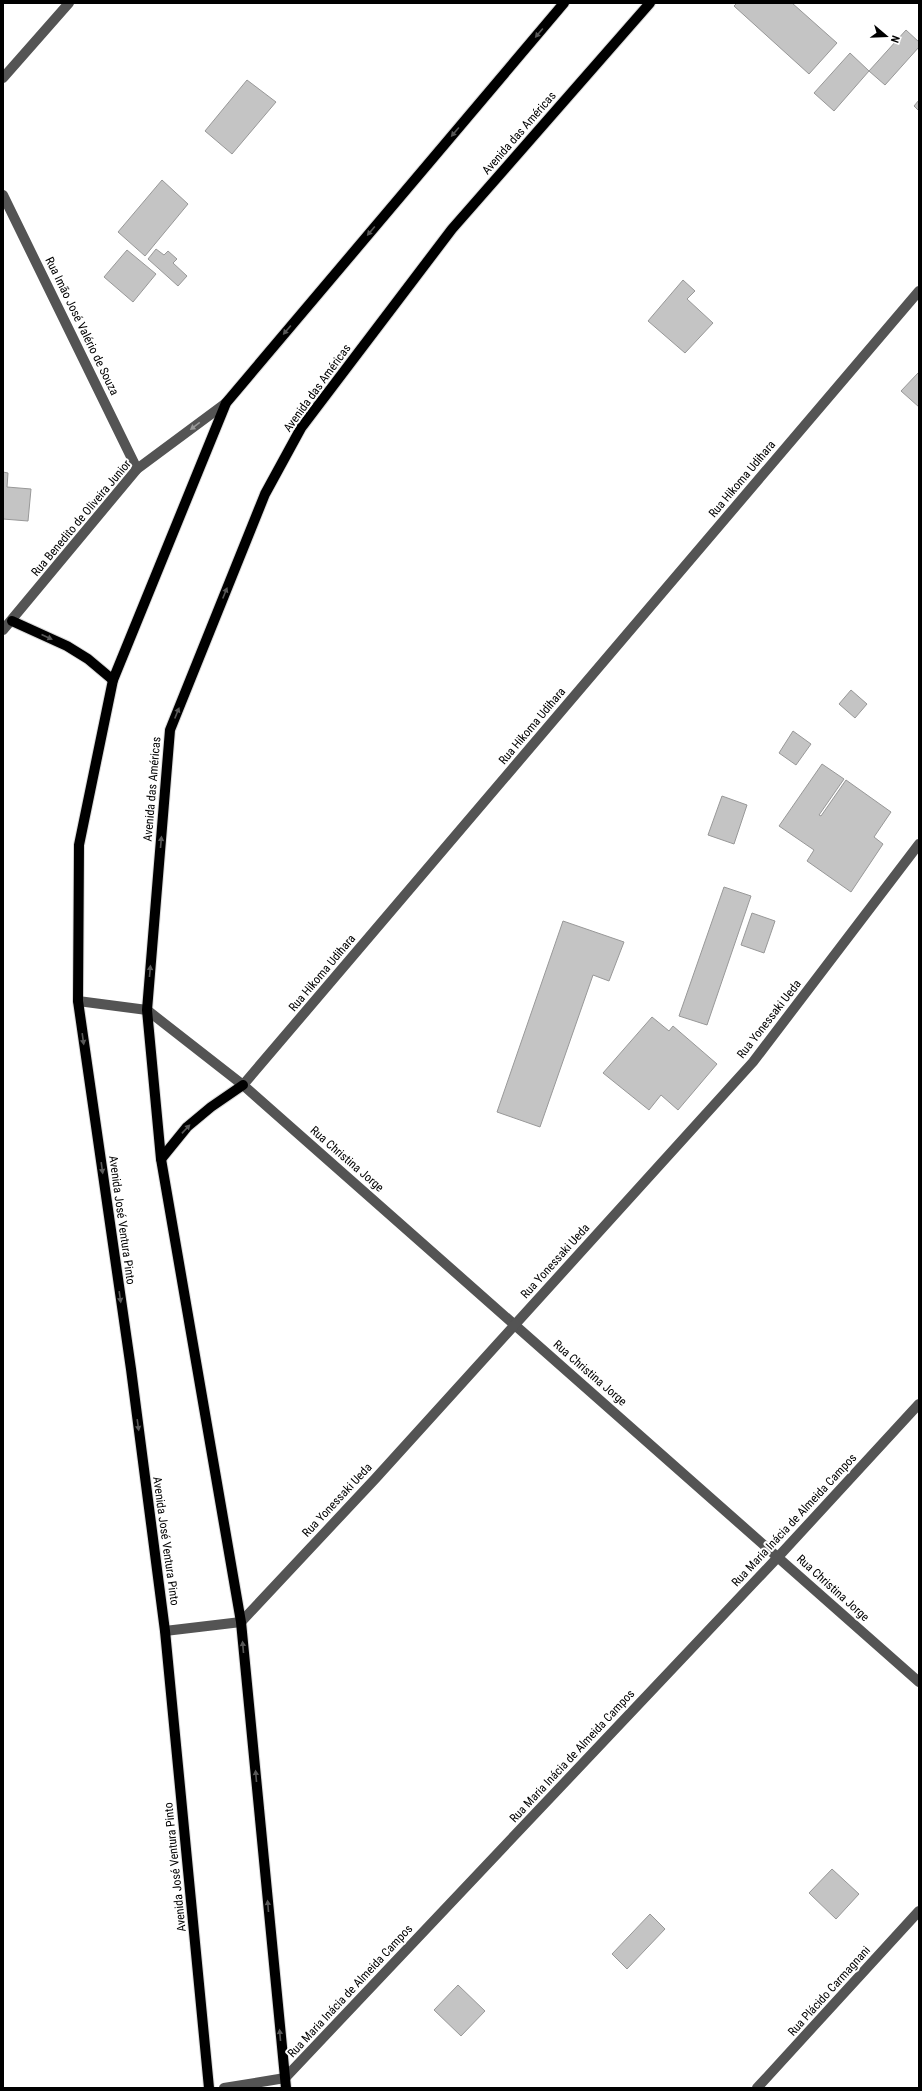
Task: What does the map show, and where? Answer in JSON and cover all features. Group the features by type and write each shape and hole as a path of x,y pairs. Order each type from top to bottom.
{"main road":[{"path":"78,1001 79,845 113,680 226,403 564,3"},
{"name":"Avenida das Américas","path":"147,1010 170,730 265,494 301,428 452,229 650,3"},
{"path":"12,621 67,646 88,659 113,680"},
{"name":"Avenida José Ventura Pinto","path":"78,1001 131,1369 165,1631 209,2088"},
{"path":"147,1010 162,1159 241,1622 285,2083"},
{"path":"162,1159 187,1127 211,1106 243,1085"}],"street":[{"path":"3,78 69,3"},
{"name":"Rua Imão José Valério de Souza","path":"3,195 137,469"},
{"name":"Rua Hikoma Udihara","path":"243,1085 919,291"},
{"name":"Rua Benedito de Oliveira Junior","path":"3,630 137,469 226,403"},
{"name":"Rua Yonessaki Ueda","path":"241,1622 375,1479 754,1062 919,844"},
{"path":"78,1001 147,1010 243,1085"},
{"name":"Rua Christina Jorge","path":"243,1085 919,1682"},
{"name":"Rua Maria Inácia de Almeida Campos","path":"285,2083 778,1557 919,1404"},
{"path":"165,1631 241,1622"},
{"name":"Rua Plácido Carmagnani","path":"757,2088 919,1911"},
{"path":"224,2088 285,2083"}],"building":[{"path":"737,3 792,3 837,43 809,74 734,6"},
{"path":"906,30 919,42 919,47 885,85 869,71"},
{"path":"850,53 869,71 834,111 814,93"},
{"path":"247,80 276,102 232,154 205,131"},
{"path":"919,100 919,111 914,106"},
{"path":"162,180 188,204 145,256 118,232"},
{"path":"156,249 164,255 168,251 177,259 173,263 187,276 178,286 148,259"},
{"path":"127,250 156,274 133,302 104,277"},
{"path":"683,280 695,291 687,299 713,323 685,353 648,321"},
{"path":"918,373 919,374 919,407 901,391"},
{"path":"3,472 8,473 7,487 31,489 28,521 3,519"},
{"path":"851,690 867,704 855,718 839,704"},
{"path":"793,731 811,744 796,765 779,753"},
{"path":"822,764 844,779 819,815 821,816 846,780 891,812 874,837 883,844 851,892 807,861 814,850 779,826"},
{"path":"722,796 747,805 734,844 708,835"},
{"path":"724,887 751,896 707,1025 679,1016"},
{"path":"752,913 775,921 764,953 741,945"},
{"path":"563,921 624,942 609,981 593,975 540,1127 497,1112"},
{"path":"652,1017 669,1031 673,1026 717,1064 678,1110 661,1095 649,1110 603,1073"},
{"path":"832,1869 859,1894 836,1919 809,1893"},
{"path":"650,1914 665,1929 627,1969 612,1954"},
{"path":"458,1985 485,2011 461,2036 434,2010"}]}
